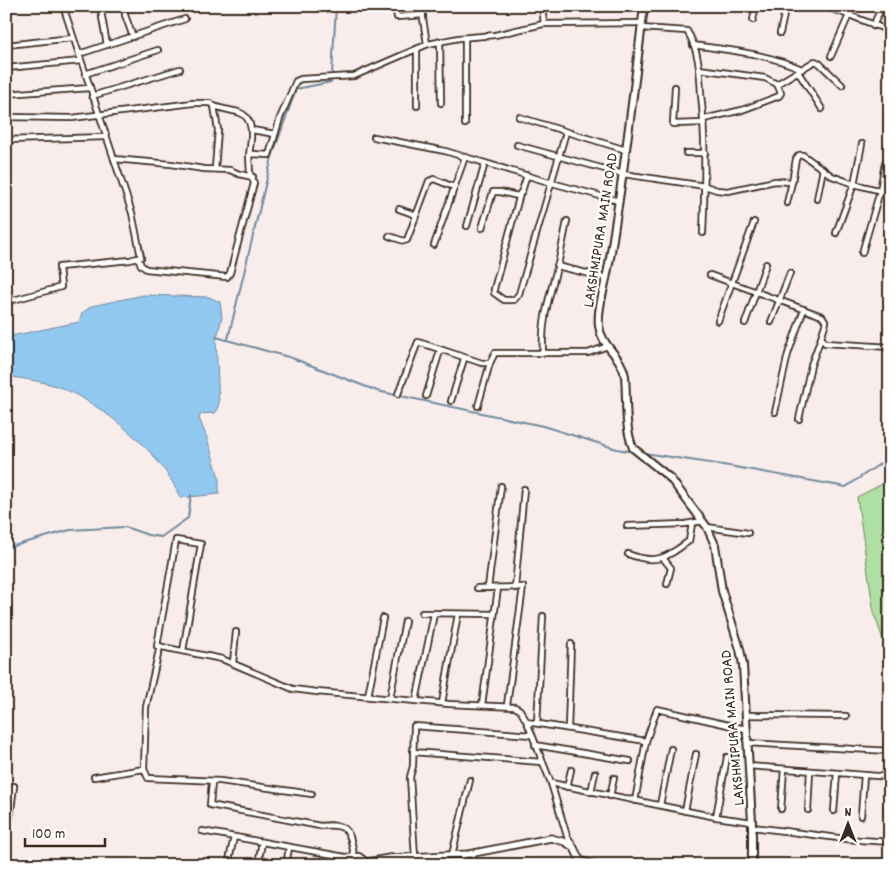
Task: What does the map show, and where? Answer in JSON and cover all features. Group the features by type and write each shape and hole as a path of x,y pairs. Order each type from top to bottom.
{"main road":[{"name":"LAKSHMIPURA MAIN ROAD","path":"644,6 623,174 600,308 599,326 608,346 622,364 625,374 630,441 633,448 670,478 705,524 715,545 722,591 743,665 752,824 752,865"}],"street":[{"path":"63,6 132,213 141,257 138,258"},
{"path":"100,6 107,45"},
{"path":"125,6 125,16 133,37"},
{"path":"395,6 398,17 423,15"},
{"path":"422,6 427,44"},
{"path":"542,6 544,24"},
{"path":"753,20 756,6"},
{"path":"780,33 786,6"},
{"path":"823,6 890,31"},
{"path":"831,56 853,6"},
{"path":"874,26 882,6"},
{"path":"79,54 186,19"},
{"path":"250,155 269,155 280,118 296,81 301,78 354,76 427,44 495,35 544,24 642,25 684,29 689,34 697,52 700,69 705,153 703,233"},
{"path":"6,45 73,38"},
{"path":"464,124 465,38"},
{"path":"440,41 441,103"},
{"path":"694,45 755,53 780,60 800,70 822,109"},
{"path":"417,49 417,106"},
{"path":"85,74 158,50"},
{"path":"6,68 81,61"},
{"path":"777,84 815,61 819,62 842,85"},
{"path":"92,96 180,69"},
{"path":"675,87 673,124 704,121 742,110 779,96 781,93 777,84 765,78 700,69"},
{"path":"6,94 90,88"},
{"path":"6,117 72,118 193,103 210,103 244,115 248,119 252,130 250,174 253,177 254,183 241,237 230,273 227,277 146,269 141,265 138,258"},
{"path":"214,106 218,130 215,169"},
{"path":"519,118 626,150"},
{"path":"252,130 276,134"},
{"path":"527,175 494,289 494,293 504,300 514,300 518,294 566,132"},
{"path":"6,140 106,137"},
{"path":"374,137 465,156 552,183 619,201"},
{"path":"862,253 888,159 890,138"},
{"path":"836,233 854,184 862,144"},
{"path":"517,145 623,174 705,186 717,190 728,191 775,181 792,182"},
{"path":"686,153 705,153"},
{"path":"787,203 796,159 799,155 832,176 890,193"},
{"path":"434,246 465,156"},
{"path":"114,159 230,170 253,177"},
{"path":"467,226 485,163"},
{"path":"817,199 823,169"},
{"path":"389,236 406,242 429,181 434,179 454,187"},
{"path":"482,228 493,192 513,196 520,194"},
{"path":"399,209 416,215"},
{"path":"543,353 541,336 546,306 567,221"},
{"path":"718,321 754,222"},
{"path":"6,302 61,287 59,266 138,258"},
{"path":"745,323 766,264"},
{"path":"557,266 606,278"},
{"path":"771,322 790,273"},
{"path":"710,275 819,314 825,319 811,365 799,419"},
{"path":"775,412 788,354 804,309"},
{"path":"821,337 826,343 890,347"},
{"path":"398,394 418,342 464,359 482,364 490,363"},
{"path":"478,406 494,353 588,353 608,346"},
{"path":"426,396 440,351"},
{"path":"451,401 464,359"},
{"path":"488,588 501,486"},
{"path":"515,588 524,489"},
{"path":"628,554 643,559 663,558 689,541 692,524"},
{"path":"627,526 705,524 748,533"},
{"path":"183,651 201,544 176,540 157,646 160,646 183,651 222,658 293,688 416,701 507,705 520,710 527,722 551,783 567,836 580,860 594,865"},
{"path":"663,558 671,568 667,584"},
{"path":"477,588 523,587 507,705"},
{"path":"482,705 498,588"},
{"path":"422,614 494,614"},
{"path":"416,701 434,614"},
{"path":"442,703 458,614"},
{"path":"538,723 543,616"},
{"path":"368,696 383,618"},
{"path":"390,698 405,621"},
{"path":"233,663 236,632"},
{"path":"568,728 571,644"},
{"path":"160,646 146,707 144,769 148,778 220,781 312,794"},
{"path":"635,801 646,741 656,709 746,729"},
{"path":"745,715 846,716"},
{"path":"527,722 646,741"},
{"path":"415,857 410,777 413,766 414,726 531,735"},
{"path":"747,743 890,751"},
{"path":"535,745 630,761"},
{"path":"660,805 671,749"},
{"path":"413,752 542,762"},
{"path":"685,810 696,754"},
{"path":"716,817 727,757"},
{"path":"749,766 890,777 887,814"},
{"path":"94,777 144,769"},
{"path":"781,808 784,769"},
{"path":"567,787 571,770"},
{"path":"808,810 810,771"},
{"path":"591,792 595,773"},
{"path":"834,811 837,773"},
{"path":"861,816 864,775"},
{"path":"610,796 614,778"},
{"path":"452,855 470,780"},
{"path":"212,782 210,805 320,826 336,824 345,829 351,837 354,856"},
{"path":"551,783 752,824 846,839 890,842"},
{"path":"6,849 14,786"},
{"path":"202,832 345,857 359,856 367,863"},
{"path":"228,865 234,837"},
{"path":"360,865 389,858 464,854 551,838 565,842 574,848"},
{"path":"258,865 262,842"},
{"path":"287,860 290,847"},
{"path":"462,865 464,854"}],"green space":[{"path":"890,480 890,659 874,614 857,497"}],"water":[{"path":"143,295 209,297 220,302 222,317 216,341 219,404 215,413 201,414 199,418 219,477 219,494 180,498 172,481 160,464 146,448 112,418 76,395 59,387 6,376 6,337 79,322 82,313 92,306"}],"waterway":[{"path":"332,73 336,6"},
{"path":"228,339 272,157 296,89 331,82"},
{"path":"216,337 292,358 377,391 543,426 617,449 634,452"},
{"path":"644,453 846,487 890,457"},
{"path":"6,548 70,530 125,527 148,535 161,537 188,518 191,495"}]}
